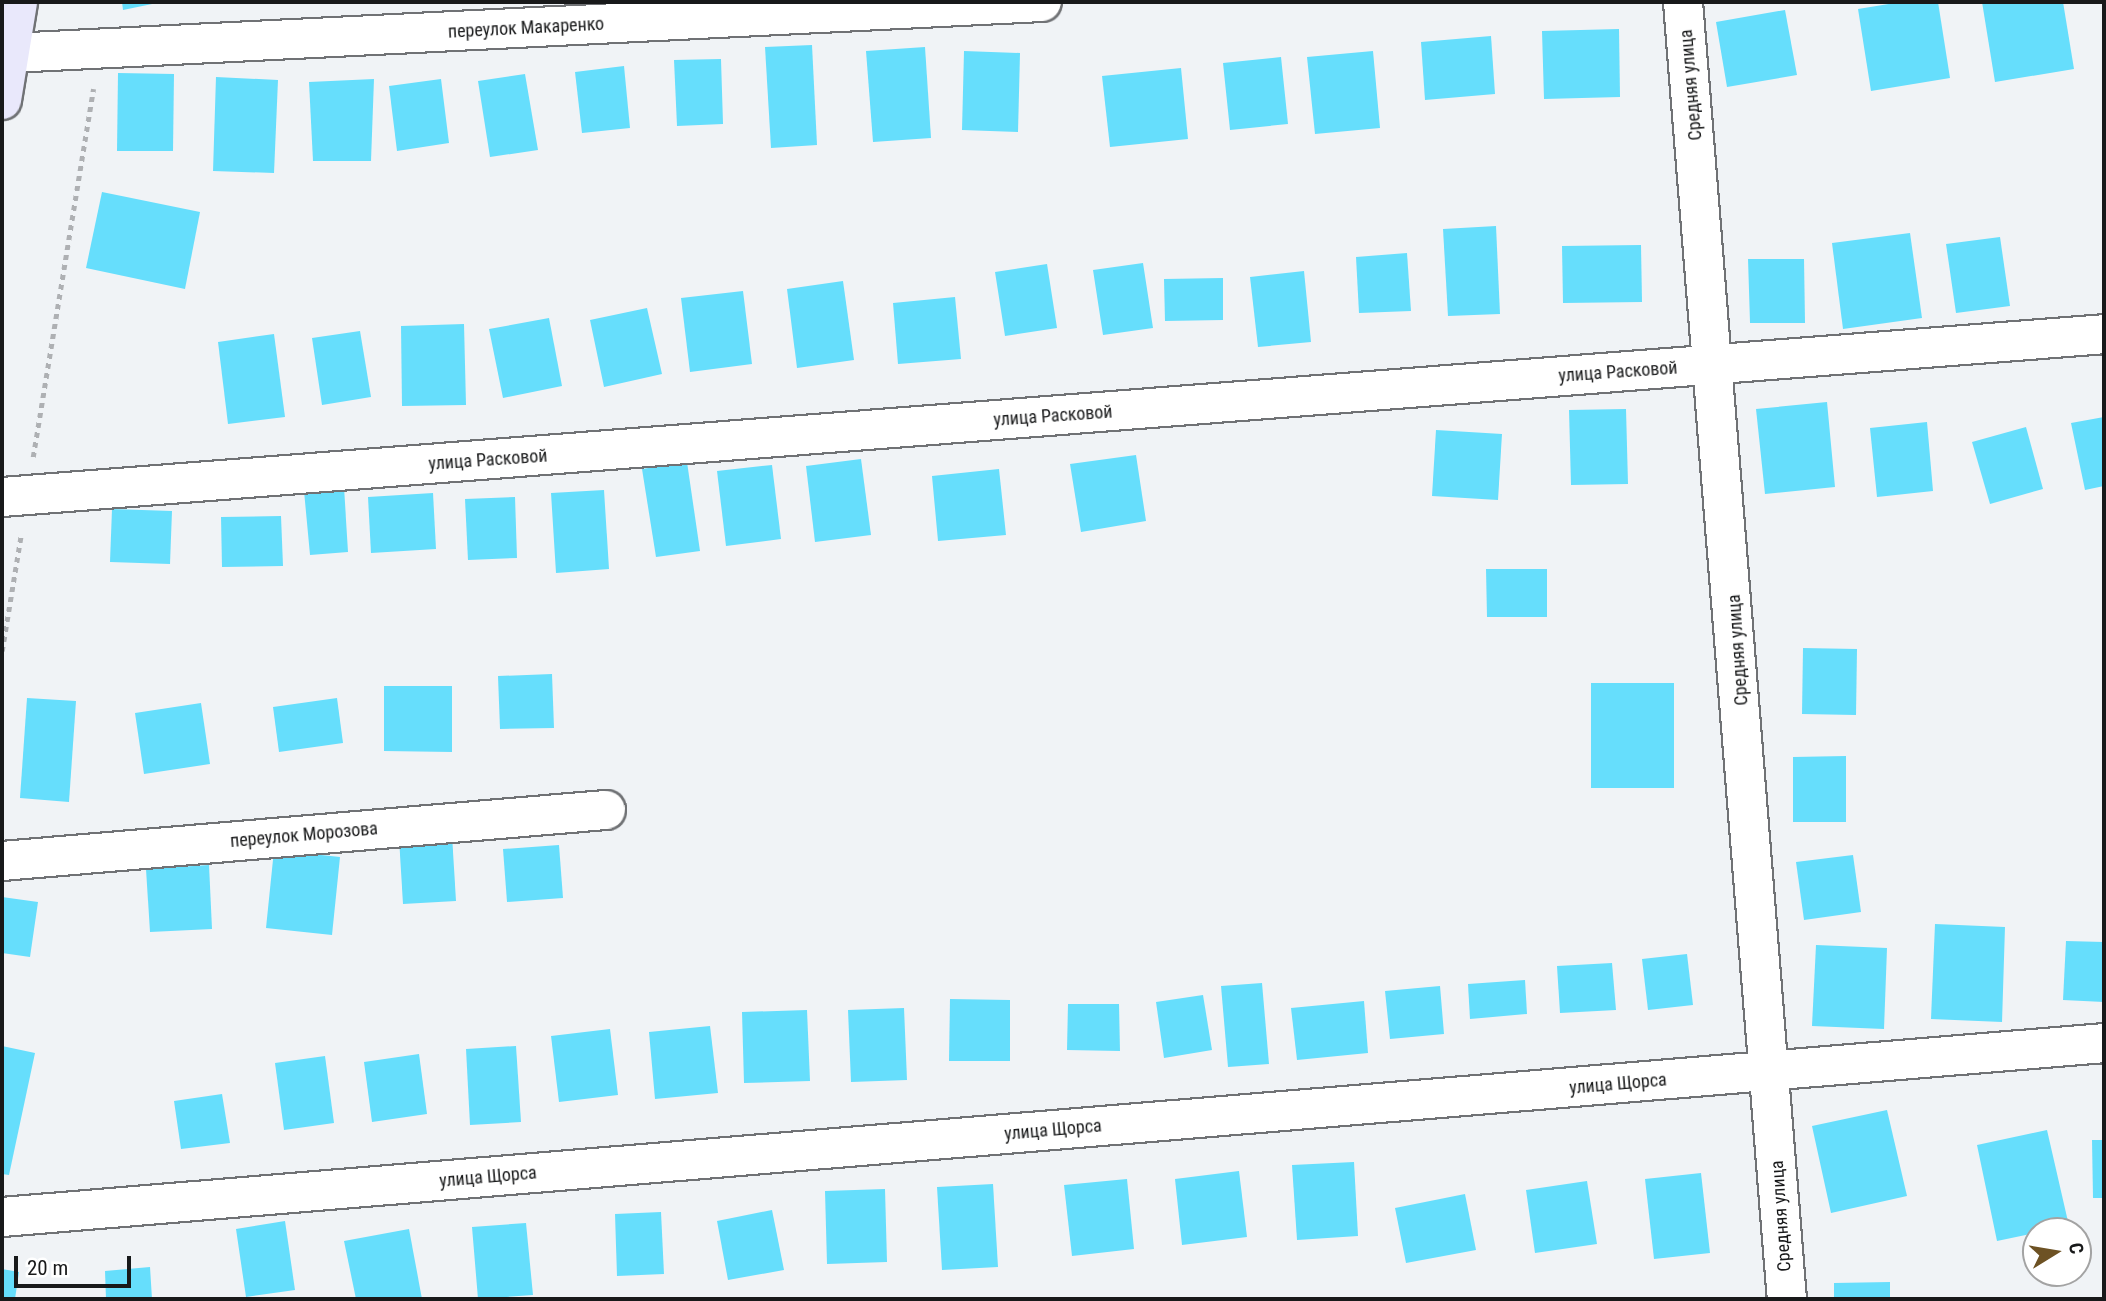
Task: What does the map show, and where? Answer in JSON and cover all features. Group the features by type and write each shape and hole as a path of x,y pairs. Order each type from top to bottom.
{"main road":[{"path":"2,100 18,2"}],"street":[{"name":"переулок Макаренко","path":"10,53 1042,2"},
{"name":"Средняя улица","path":"1683,2 1716,364 1787,1299"},
{"name":"улица Расковой","path":"14,496 2104,334"},
{"name":"переулок Морозова","path":"2,861 606,810"},
{"name":"улица Щорса","path":"2,1217 2104,1043"}],"path":[{"path":"2,651 14,496 99,49"}],"building":[{"path":"122,2 157,2 157,3 123,10"},
{"path":"1901,2 1938,2 1950,78 1871,91 1858,9"},
{"path":"1982,2 2063,2 2074,69 1995,82"},
{"path":"1785,10 1797,75 1727,87 1716,22"},
{"path":"1619,29 1620,97 1544,99 1542,31"},
{"path":"1491,36 1495,94 1425,100 1421,42"},
{"path":"812,45 817,145 771,148 765,47"},
{"path":"925,47 931,138 873,142 866,51"},
{"path":"964,51 1020,53 1018,132 962,130"},
{"path":"1373,51 1380,128 1315,134 1307,57"},
{"path":"1281,57 1288,124 1230,130 1223,63"},
{"path":"721,59 723,124 677,126 674,60"},
{"path":"624,66 630,128 582,133 575,72"},
{"path":"1181,68 1188,139 1110,147 1102,76"},
{"path":"118,73 174,74 173,151 117,151"},
{"path":"525,74 538,150 490,157 478,81"},
{"path":"216,77 278,80 274,173 213,171"},
{"path":"374,79 371,161 313,161 309,82"},
{"path":"441,79 449,143 397,151 389,86"},
{"path":"102,192 200,212 185,289 86,268"},
{"path":"1496,226 1500,314 1448,316 1443,229"},
{"path":"1910,233 1922,318 1843,329 1832,243"},
{"path":"2000,237 2010,306 1956,313 1946,244"},
{"path":"1641,245 1642,302 1563,303 1562,246"},
{"path":"1407,253 1411,311 1359,313 1356,257"},
{"path":"1748,259 1804,259 1805,323 1750,323"},
{"path":"1143,263 1153,328 1103,335 1093,270"},
{"path":"1047,264 1057,328 1005,336 995,272"},
{"path":"1304,271 1311,342 1258,347 1250,277"},
{"path":"1223,278 1223,320 1165,321 1164,279"},
{"path":"843,281 854,360 797,368 787,289"},
{"path":"743,291 752,364 690,372 681,298"},
{"path":"955,297 961,359 898,364 893,303"},
{"path":"647,308 662,374 604,387 590,320"},
{"path":"549,318 562,386 503,398 489,329"},
{"path":"464,324 466,405 402,406 401,326"},
{"path":"360,331 371,397 322,405 312,338"},
{"path":"274,334 285,417 228,424 218,342"},
{"path":"1827,402 1835,487 1765,494 1756,409"},
{"path":"1626,409 1628,484 1571,485 1569,410"},
{"path":"2104,417 2104,486 2085,490 2071,423"},
{"path":"1927,422 1933,491 1877,497 1870,428"},
{"path":"2026,427 2043,489 1990,504 1972,442"},
{"path":"1436,430 1502,434 1498,500 1432,496"},
{"path":"1136,455 1146,521 1081,532 1070,464"},
{"path":"861,459 871,535 815,542 806,466"},
{"path":"687,462 700,551 656,557 642,469"},
{"path":"772,465 781,539 726,546 717,471"},
{"path":"999,469 1006,535 938,541 932,476"},
{"path":"344,487 348,552 310,555 304,491"},
{"path":"604,490 609,569 556,573 551,493"},
{"path":"433,493 436,549 371,553 368,497"},
{"path":"515,497 517,558 468,560 465,499"},
{"path":"112,509 172,511 170,564 110,562"},
{"path":"281,516 283,566 222,567 221,517"},
{"path":"1486,569 1547,569 1547,617 1487,617"},
{"path":"1803,648 1857,649 1856,715 1802,714"},
{"path":"552,674 554,728 500,729 498,676"},
{"path":"1591,683 1674,683 1674,788 1591,788"},
{"path":"384,686 452,686 452,752 384,751"},
{"path":"27,698 76,701 69,802 20,798"},
{"path":"337,698 343,743 279,752 273,707"},
{"path":"201,703 210,764 144,774 135,713"},
{"path":"1846,756 1846,822 1793,822 1793,757"},
{"path":"452,835 456,901 403,904 399,838"},
{"path":"559,845 563,898 507,902 503,849"},
{"path":"274,850 340,857 332,935 266,928"},
{"path":"1853,855 1861,912 1804,920 1796,862"},
{"path":"209,865 212,929 150,932 146,869"},
{"path":"2,897 38,902 30,957 2,953"},
{"path":"1935,924 2005,927 2002,1022 1931,1019"},
{"path":"2066,941 2104,942 2104,1002 2063,1000"},
{"path":"1816,945 1887,948 1884,1029 1812,1026"},
{"path":"1687,954 1693,1005 1648,1010 1642,959"},
{"path":"1612,963 1616,1010 1560,1013 1557,966"},
{"path":"1525,980 1527,1014 1470,1019 1468,984"},
{"path":"1262,983 1269,1064 1228,1067 1221,986"},
{"path":"1440,986 1444,1034 1390,1039 1385,991"},
{"path":"1203,995 1212,1050 1164,1058 1156,1002"},
{"path":"950,999 1010,1000 1010,1061 949,1061"},
{"path":"1364,1001 1368,1053 1297,1060 1291,1008"},
{"path":"1068,1004 1119,1004 1120,1051 1067,1050"},
{"path":"904,1008 907,1080 851,1082 848,1010"},
{"path":"807,1010 810,1081 744,1083 742,1012"},
{"path":"710,1026 718,1093 655,1099 649,1032"},
{"path":"610,1029 618,1095 559,1102 551,1036"},
{"path":"2,1046 35,1053 9,1175 2,1174"},
{"path":"516,1046 521,1122 470,1125 466,1049"},
{"path":"419,1054 427,1114 372,1122 364,1062"},
{"path":"325,1056 334,1123 284,1130 275,1063"},
{"path":"222,1094 230,1143 181,1149 174,1101"},
{"path":"1887,1110 1907,1196 1831,1213 1812,1126"},
{"path":"2047,1130 2067,1217 2022,1217 2022,1236 1997,1241 1977,1145"},
{"path":"2092,1140 2104,1140 2104,1198 2093,1198"},
{"path":"1354,1162 1358,1236 1297,1240 1292,1165"},
{"path":"1239,1171 1247,1237 1182,1245 1175,1179"},
{"path":"1701,1173 1710,1253 1654,1259 1645,1179"},
{"path":"1127,1179 1134,1249 1072,1256 1064,1185"},
{"path":"1587,1181 1597,1244 1535,1253 1526,1190"},
{"path":"993,1184 998,1267 942,1270 937,1187"},
{"path":"885,1189 887,1262 827,1264 825,1191"},
{"path":"1465,1194 1476,1250 1406,1263 1395,1208"},
{"path":"772,1210 784,1270 728,1280 717,1221"},
{"path":"661,1212 664,1274 617,1276 615,1214"},
{"path":"285,1221 295,1290 246,1297 236,1229"},
{"path":"526,1223 533,1295 478,1299 472,1227"},
{"path":"409,1229 422,1299 356,1299 344,1241"},
{"path":"150,1267 152,1299 106,1299 105,1271"},
{"path":"2,1269 19,1272 15,1299 2,1299"},
{"path":"1890,1282 1890,1299 1834,1299 1834,1283"}]}
